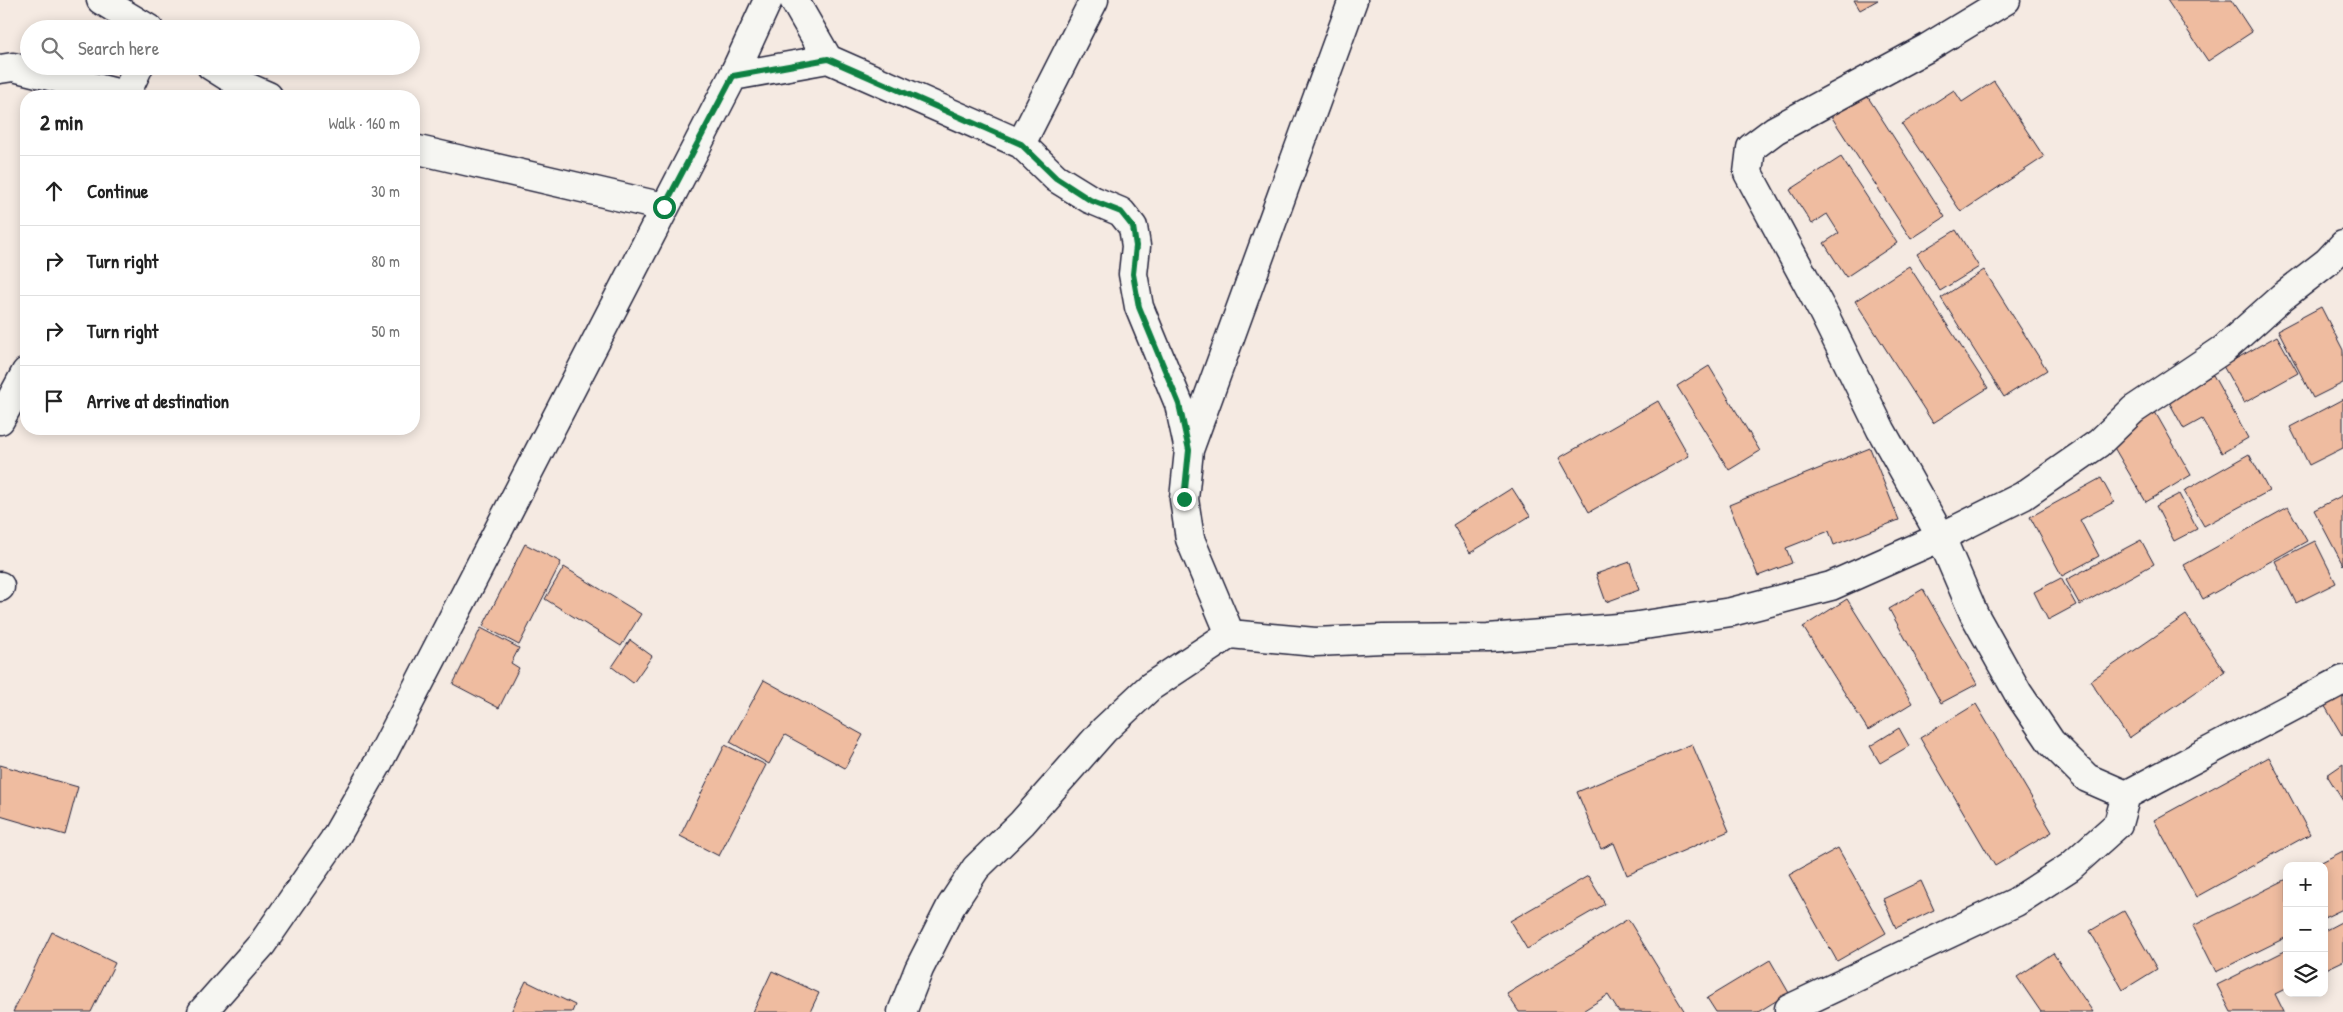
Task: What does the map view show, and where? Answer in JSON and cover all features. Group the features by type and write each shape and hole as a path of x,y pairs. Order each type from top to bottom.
{"street":[{"path":"101,0 134,20"},
{"path":"202,1012 262,944 334,840 377,765 733,76 768,0"},
{"path":"794,0 828,59"},
{"path":"1021,144 1094,0"},
{"path":"1230,634 1190,540 1184,499 1189,450 1353,0"},
{"path":"2006,0 1927,48 1775,130 1751,148 1748,173 1824,314 1881,430 1941,537 1974,614 2018,693 2051,742 2087,778 2126,795"},
{"path":"733,76 828,59 1021,144 1056,178 1090,200 1121,212 1133,227 1136,246 1133,274 1139,307 1179,404 1189,450"},
{"path":"0,69 13,67 20,69"},
{"path":"44,75 102,90"},
{"path":"128,90 135,75"},
{"path":"225,75 254,90"},
{"path":"420,150 664,207"},
{"path":"902,1012 919,969 951,906 976,868 1022,822 1104,730 1150,687 1230,634 1315,642 1488,638 1631,627 1731,612 1831,586 1941,537 2023,496 2099,443 2133,410 2224,349 2282,296 2327,262 2343,245"},
{"path":"0,420 20,383"},
{"path":"1789,1009 2016,902 2070,867 2118,824 2126,795 2343,680"}],"building":[{"path":"1854,0 1878,0 1860,10"},
{"path":"2167,0 2231,0 2252,32 2208,61"},
{"path":"1994,81 2044,157 1961,212 1902,124 1954,90 1962,102"},
{"path":"1864,91 1945,217 1911,239 1829,113"},
{"path":"1841,157 1897,243 1846,277 1824,243 1839,233 1827,214 1812,224 1790,190"},
{"path":"1956,230 1979,267 1940,291 1917,254"},
{"path":"1909,266 1988,388 1933,423 1855,301"},
{"path":"1984,270 2047,370 2004,397 1941,298"},
{"path":"2321,307 2343,350 2343,383 2313,398 2278,330"},
{"path":"2277,336 2298,373 2244,403 2223,366"},
{"path":"1709,366 1760,451 1729,470 1677,386"},
{"path":"2213,375 2248,438 2222,453 2202,419 2184,429 2168,400"},
{"path":"2343,399 2343,448 2309,465 2290,427"},
{"path":"1658,401 1689,456 1589,512 1559,458"},
{"path":"2155,412 2191,475 2146,502 2109,439"},
{"path":"1870,448 1899,520 1834,545 1829,531 1786,548 1792,563 1758,576 1729,505"},
{"path":"2249,454 2269,491 2204,526 2184,491"},
{"path":"2101,478 2114,502 2080,520 2099,556 2062,576 2030,517"},
{"path":"1512,488 1530,516 1470,553 1453,525"},
{"path":"2179,494 2197,529 2174,541 2156,506"},
{"path":"2343,495 2343,565 2314,510"},
{"path":"2288,507 2307,541 2203,599 2184,565"},
{"path":"2141,540 2154,564 2080,605 2066,580"},
{"path":"2315,541 2336,583 2296,603 2275,561"},
{"path":"525,544 561,562 519,645 483,626"},
{"path":"1630,562 1639,590 1606,602 1596,574"},
{"path":"564,567 641,614 621,646 545,599"},
{"path":"2061,578 2076,605 2048,620 2034,592"},
{"path":"1923,589 1977,684 1941,703 1889,609"},
{"path":"1847,599 1912,703 1868,730 1803,627"},
{"path":"2186,615 2225,672 2129,738 2090,681"},
{"path":"481,628 519,648 511,663 519,668 499,708 453,684"},
{"path":"630,640 652,656 633,683 612,667"},
{"path":"764,680 863,735 845,768 785,735 769,764 730,742"},
{"path":"2343,691 2343,734 2342,735 2323,703"},
{"path":"1976,704 2052,832 1995,866 1920,738"},
{"path":"1899,728 1909,746 1880,763 1870,746"},
{"path":"1692,744 1729,831 1627,875 1614,843 1601,849 1577,792"},
{"path":"725,745 766,765 719,856 680,836"},
{"path":"2269,757 2310,834 2196,897 2154,820"},
{"path":"2343,764 2343,801 2327,775"},
{"path":"0,765 78,787 65,835 0,816"},
{"path":"1838,848 1886,933 1837,961 1789,875"},
{"path":"2343,851 2343,909 2328,916 2328,862 2322,862"},
{"path":"1588,876 1605,904 1527,949 1510,921"},
{"path":"1921,881 1934,910 1896,928 1883,899"},
{"path":"2283,881 2283,939 2216,972 2193,926"},
{"path":"2124,911 2157,969 2123,990 2090,931"},
{"path":"1628,919 1685,1012 1619,1012 1608,995 1581,1012 1519,1012 1507,994"},
{"path":"2343,921 2343,961 2328,968 2328,952 2328,929"},
{"path":"52,932 115,963 91,1012 13,1012"},
{"path":"2283,952 2283,990 2275,994 2284,1012 2231,1012 2217,985"},
{"path":"2053,953 2093,1012 2041,1012 2017,977"},
{"path":"1770,960 1789,993 1758,1012 1716,1012 1707,998"},
{"path":"772,971 819,993 810,1012 753,1012"},
{"path":"526,981 575,1005 572,1012 511,1012"}],"route":[{"path":"664,207 733,76 828,59 1021,144 1056,178 1090,200 1121,212 1133,227 1136,246 1133,274 1139,307 1158,358 1179,404 1189,450 1184,499"}]}
